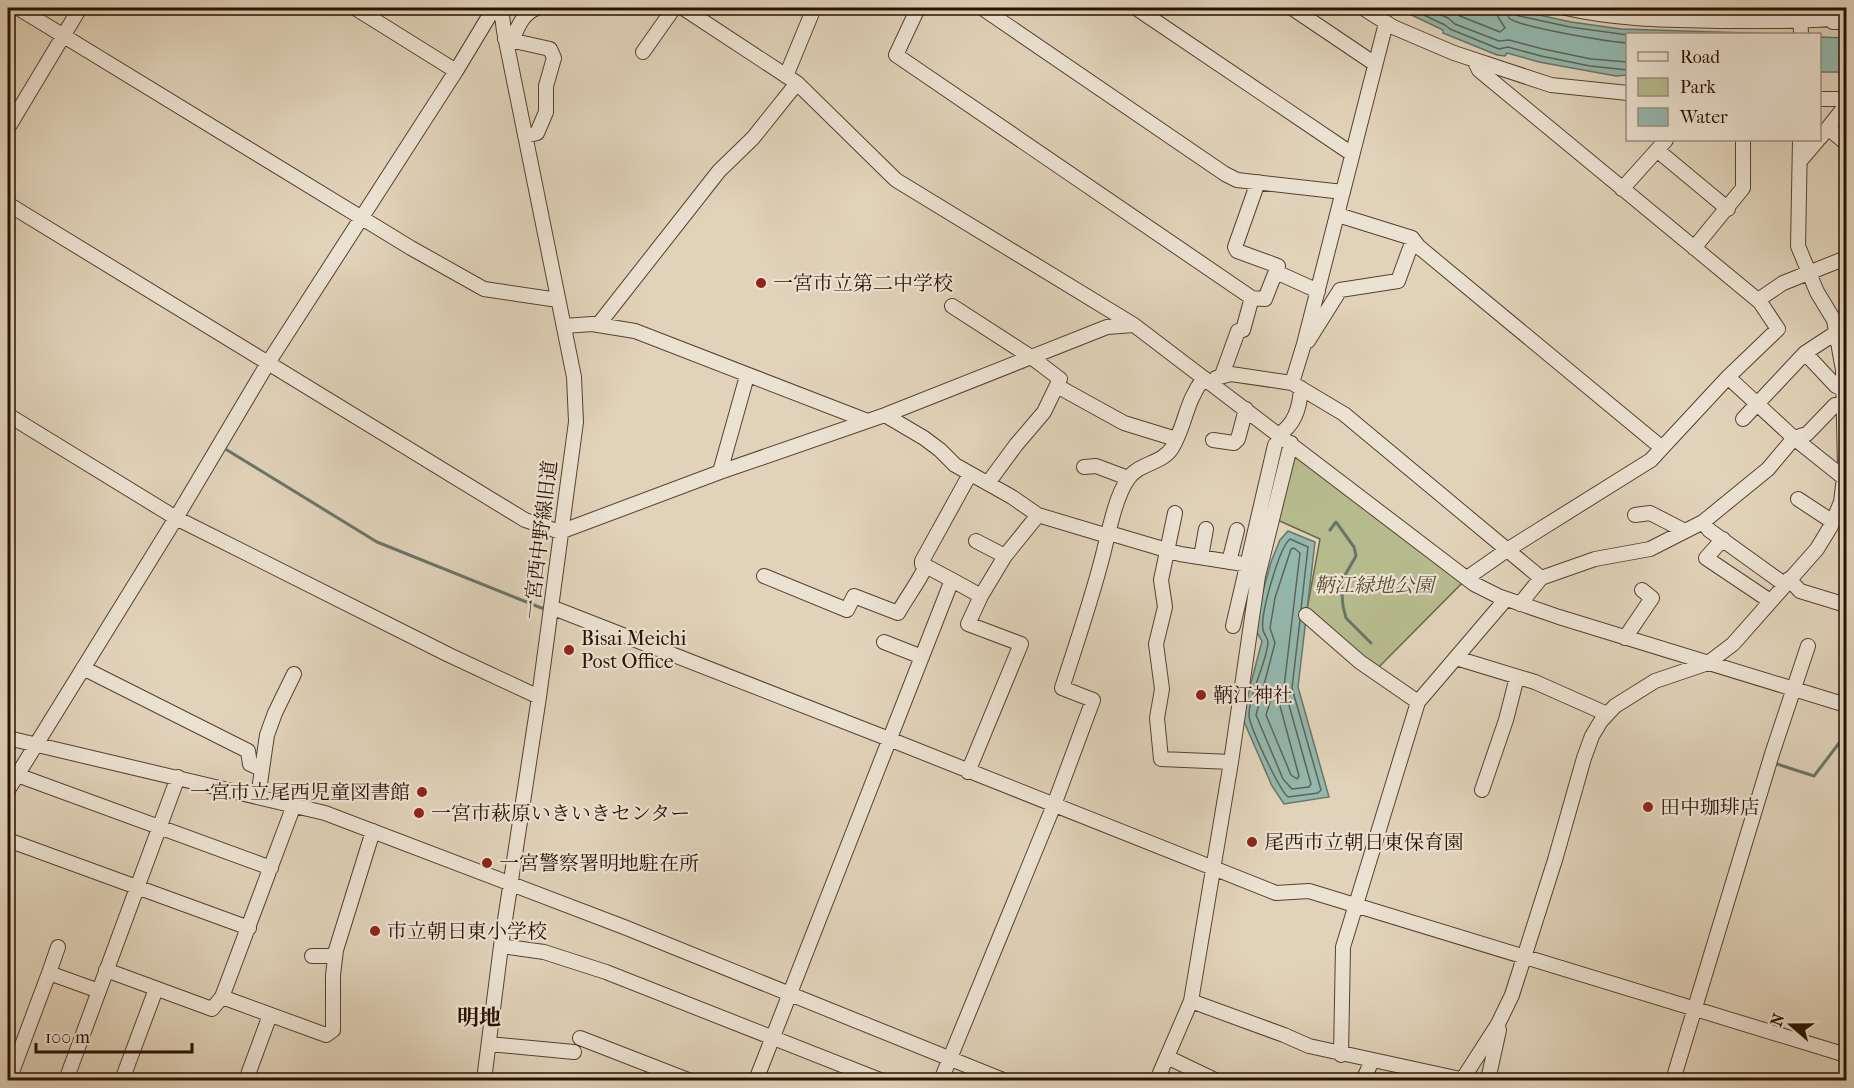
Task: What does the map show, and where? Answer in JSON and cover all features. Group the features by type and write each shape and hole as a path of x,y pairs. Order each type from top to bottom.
{"street":[{"path":"18,8 484,289 558,300"},
{"path":"8,128 80,8"},
{"path":"356,8 456,71"},
{"path":"8,790 176,518 268,363 494,8"},
{"name":"一宮西中野線旧道","path":"484,1080 576,422 574,377 505,39 501,8"},
{"path":"505,39 514,36 521,21 530,10 537,8"},
{"path":"643,52 674,8"},
{"path":"683,8 791,79 896,180 1134,325 1245,409 1277,439 1291,443 1467,578 1513,602 1846,705"},
{"path":"598,325 719,171 753,138 791,79 814,8"},
{"path":"918,8 896,55 1250,298 1265,299 1278,266 1236,251 1234,247 1258,182"},
{"path":"982,8 1225,174 1237,180 1343,192"},
{"path":"1136,8 1352,154"},
{"path":"1292,8 1375,64"},
{"path":"1363,8 1386,23 1454,53 1551,85 1626,93"},
{"path":"1566,8 1631,17 1672,13 1801,21 1830,13 1833,22 1846,22"},
{"path":"1157,1080 1191,1001 1231,762 1254,566 1277,439 1289,428 1296,414 1296,385 1304,344 1386,23"},
{"path":"505,39 550,49 554,58 546,86 546,112 537,133 525,136"},
{"path":"1467,578 1507,550 1651,460 1728,377 1778,329 1760,302 1479,70 1474,60"},
{"path":"1821,99 1846,99"},
{"path":"1846,105 1822,135 1846,143"},
{"path":"1694,248 1743,188 1743,141"},
{"path":"1191,1001 1309,1046 1341,1055 1463,1080 1503,1015 1512,995 1592,736 1615,706 1655,681 1708,663 1733,644 1817,549 1833,522 1844,496 1842,329 1834,320 1808,273 1798,246 1800,141"},
{"path":"1800,161 1817,141"},
{"path":"1623,189 1661,145 1728,209"},
{"path":"8,204 525,520 560,532 720,472 865,420 885,415 1107,327 1134,325"},
{"path":"1338,215 1413,240 1662,448"},
{"path":"1276,272 1318,288 1340,290 1398,281 1413,240"},
{"path":"1760,302 1761,298 1784,283 1846,258"},
{"path":"1304,344 1311,338 1340,290"},
{"path":"1222,375 1238,330 1243,330 1250,298"},
{"path":"952,306 1031,357 1060,379 1038,421 1016,445 988,483"},
{"path":"564,326 598,325 635,331 865,420"},
{"path":"1743,419 1804,353 1842,329"},
{"path":"1804,353 1836,386 1843,389"},
{"path":"941,1080 1054,805 1093,700 1062,688 1090,604 1120,496 1128,478 1139,468 1168,454 1176,439 1191,397 1207,380 1231,374 1296,385 1344,414 1541,578"},
{"path":"720,472 747,376"},
{"path":"1728,377 1794,438 1844,478"},
{"path":"1057,386 1124,423 1176,439"},
{"path":"1341,1055 1343,947 1418,702 1456,658 1541,578 1595,559 1650,549 1703,522 1768,469 1794,438 1806,434 1834,405 1842,404"},
{"path":"1214,440 1234,443 1238,439 1245,409"},
{"path":"8,415 176,518 449,655 539,697"},
{"path":"885,415 924,438 955,465 1038,515 1166,550 1254,566"},
{"path":"1233,626 1254,566 1291,443"},
{"path":"1084,467 1096,466 1128,478"},
{"path":"970,474 922,564 981,596"},
{"path":"1798,499 1833,522"},
{"path":"1175,513 1161,580 1165,607 1156,644 1162,689 1157,718 1161,759 1231,762"},
{"path":"1635,515 1650,513 1685,531"},
{"path":"968,772 1021,644 968,624 981,596 1005,556 1038,515"},
{"path":"1703,522 1709,530 1800,591 1846,605"},
{"path":"1201,557 1206,529"},
{"path":"1229,562 1237,530"},
{"path":"1723,539 1706,558 1770,601"},
{"path":"976,541 1005,556"},
{"path":"764,576 847,610 854,596 898,613 926,566"},
{"path":"756,1080 952,580"},
{"path":"1625,638 1652,598 1642,591"},
{"path":"551,607 1276,893 1309,891 1846,1055"},
{"path":"1306,615 1360,662 1418,702"},
{"path":"884,642 922,657"},
{"path":"1673,1080 1808,646"},
{"path":"1456,658 1560,692 1607,714"},
{"path":"82,668 248,751 250,764 261,769"},
{"path":"258,796 267,735 294,674"},
{"path":"1482,790 1506,720 1517,677"},
{"path":"8,738 325,813 624,927 1003,1080"},
{"path":"17,775 271,868"},
{"path":"66,1080 178,777"},
{"path":"106,970 212,1009 222,997 294,805"},
{"path":"222,997 326,1035 333,1030 335,956 374,831"},
{"path":"8,840 249,928"},
{"path":"501,946 544,952 606,972 880,1080"},
{"path":"9,1080 58,947"},
{"path":"312,956 335,956"},
{"path":"49,973 99,991"},
{"path":"122,1080 156,989"},
{"path":"246,1080 270,1015"},
{"path":"1488,1080 1503,1015"},
{"path":"580,1038 688,1080"},
{"path":"489,1044 574,1052"},
{"path":"1167,1057 1215,1080"},
{"path":"1363,1080 1372,1061"}],"green space":[{"name":"鞆江緑地公園","path":"1291,443 1467,578 1374,672 1306,615 1320,539 1273,518"}],"water":[{"path":"1397,8 1507,8 1571,22 1621,29 1749,33 1626,33 1626,75 1616,76 1539,62 1507,53 1505,56 1497,55 1443,33 1443,30"},
{"path":"1821,37 1846,38 1846,72 1821,72"},
{"path":"1288,531 1315,542 1298,687 1329,797 1284,804 1272,786 1242,717 1262,641 1256,631 1262,595 1271,562 1280,540"}],"waterway":[{"path":"227,450 377,542 544,609"},
{"path":"1330,530 1336,522 1354,547 1356,556 1341,582 1343,606 1346,618 1371,643"},
{"path":"1774,763 1814,776 1846,734"}],"place":[{"name":"一宮市立第二中学校","path":"761,283"},
{"name":"Bisai Meichi Post Office","path":"569,650"},
{"name":"鞆江神社","path":"1201,695"},
{"name":"一宮市立尾西児童図書館","path":"422,792"},
{"name":"田中珈琲店","path":"1648,807"},
{"name":"一宮市萩原いきいきセンター","path":"419,813"},
{"name":"尾西市立朝日東保育園","path":"1252,842"},
{"name":"一宮警察署明地駐在所","path":"487,863"},
{"name":"市立朝日東小学校","path":"375,931"}],"district":[{"name":"明地","path":"479,1017"}]}
